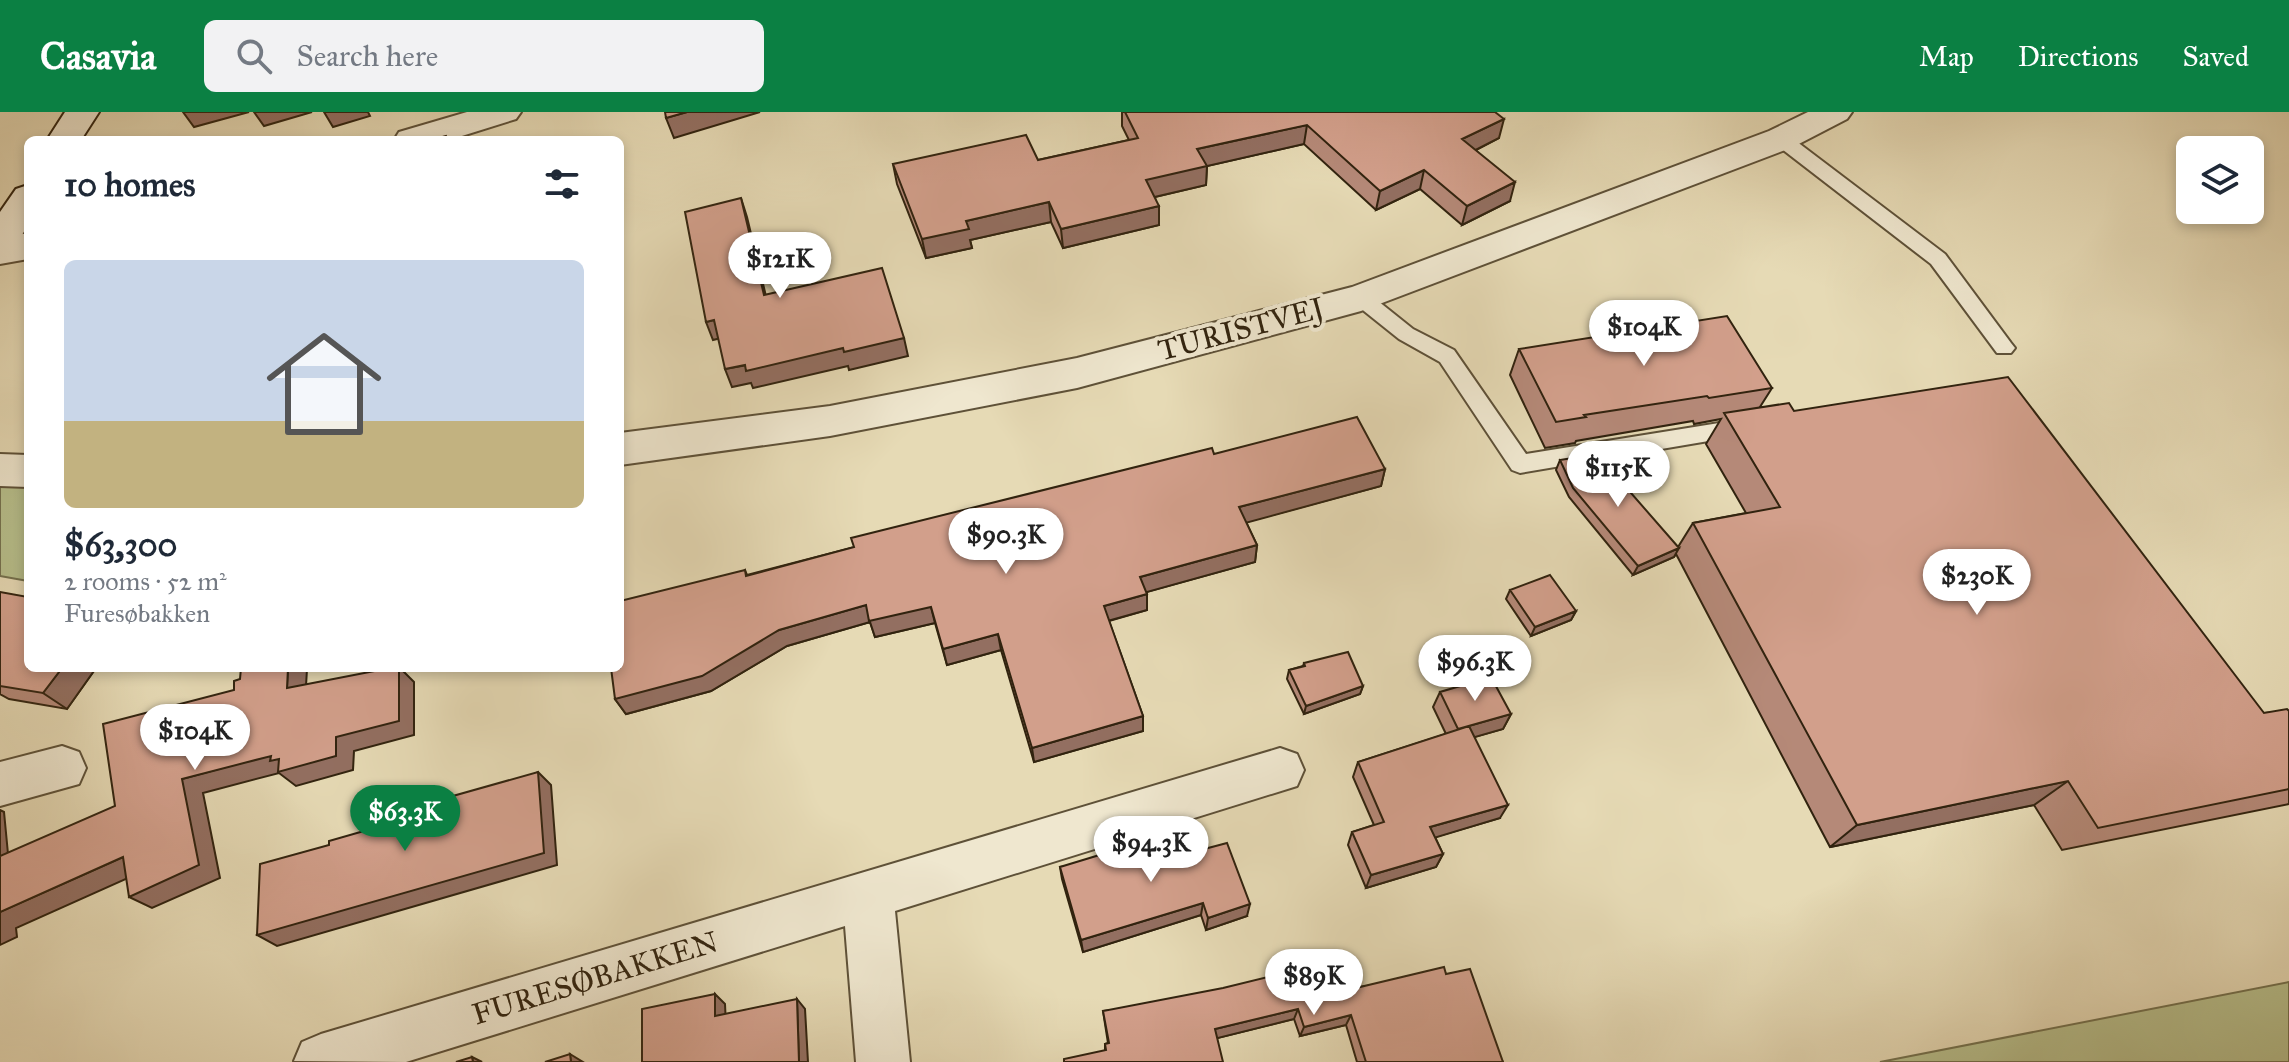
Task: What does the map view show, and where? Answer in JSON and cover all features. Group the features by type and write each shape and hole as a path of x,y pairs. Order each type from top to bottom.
{"street":[{"path":"67,136 82,112"},
{"path":"424,136 504,112"},
{"name":"TURISTVEJ","path":"624,448 830,421 1077,373 1361,298 1781,139 1835,112"},
{"path":"0,241 24,203"},
{"path":"0,251 24,247"},
{"path":"0,470 24,471"},
{"path":"0,784 62,768"},
{"name":"FURESØBAKKEN","path":"321,1061 1280,770"},
{"path":"868,895 883,1062"}],"lane":[{"path":"1781,139 1938,259 2004,348"},
{"path":"1361,298 1406,334 1447,356 1520,464 1764,423"}],"green space":[{"path":"0,482 24,483 24,580 0,576"},
{"path":"2289,982 2289,1062 1880,1062"}],"building":[{"path":"665,112 687,112 666,118"},
{"path":"1125,112 1495,112 1504,119 1462,139 1515,182 1467,206 1424,170 1380,191 1307,125 1197,149 1207,166 1146,180 1159,206 1061,229 1049,202 966,221 969,229 922,239 893,164 1026,135 1038,160 1138,138"},
{"path":"741,198 764,295 882,268 904,338 844,352 843,348 746,371 745,365 725,369 714,320 706,322 685,212"},
{"path":"1727,316 1772,388 1584,415 1586,417 1556,422 1519,349"},
{"path":"2008,377 2264,713 2289,711 2289,789 2098,828 2068,781 1857,825 1693,523 1780,507 1724,413 1789,403 1794,411"},
{"path":"1357,417 1385,469 1239,507 1257,545 1140,577 1147,594 1104,606 1143,716 1032,748 998,634 943,649 931,607 869,621 866,605 779,630 702,676 615,699 612,672 624,672 624,600 745,570 746,576 854,547 851,538 1212,448 1214,454"},
{"path":"1597,454 1679,548 1638,566 1573,488 1560,460"},
{"path":"1550,575 1576,611 1535,627 1510,590"},
{"path":"0,592 24,596 24,672 59,672 43,693 0,686"},
{"path":"1348,652 1363,686 1306,706 1289,670"},
{"path":"241,672 288,672 287,688 369,672 399,672 399,721 336,737 336,756 278,772 279,759 270,761 271,756 182,779 199,865 129,897 123,857 0,912 0,856 115,806 103,724 234,690 234,681 240,679"},
{"path":"1491,677 1511,714 1458,729 1440,692"},
{"path":"1469,726 1508,805 1430,827 1443,854 1371,875 1352,832 1384,822 1358,762"},
{"path":"538,772 544,853 257,935 260,864 329,845 329,841 364,831 364,821"},
{"path":"1185,829 1193,852 1227,843 1250,904 1208,918 1203,903 1081,940 1060,867"},
{"path":"1350,957 1360,987 1444,967 1446,974 1470,969 1503,1062 1366,1062 1351,1015 1304,1027 1298,1009 1215,1029 1223,1062 1064,1062 1064,1059 1106,1050 1105,1044 1109,1043 1103,1011 1223,988"},
{"path":"715,994 715,1016 797,999 799,1062 642,1062 642,1009"},
{"path":"570,1054 571,1062 545,1062"},
{"path":"472,1057 473,1062 456,1062"}]}
